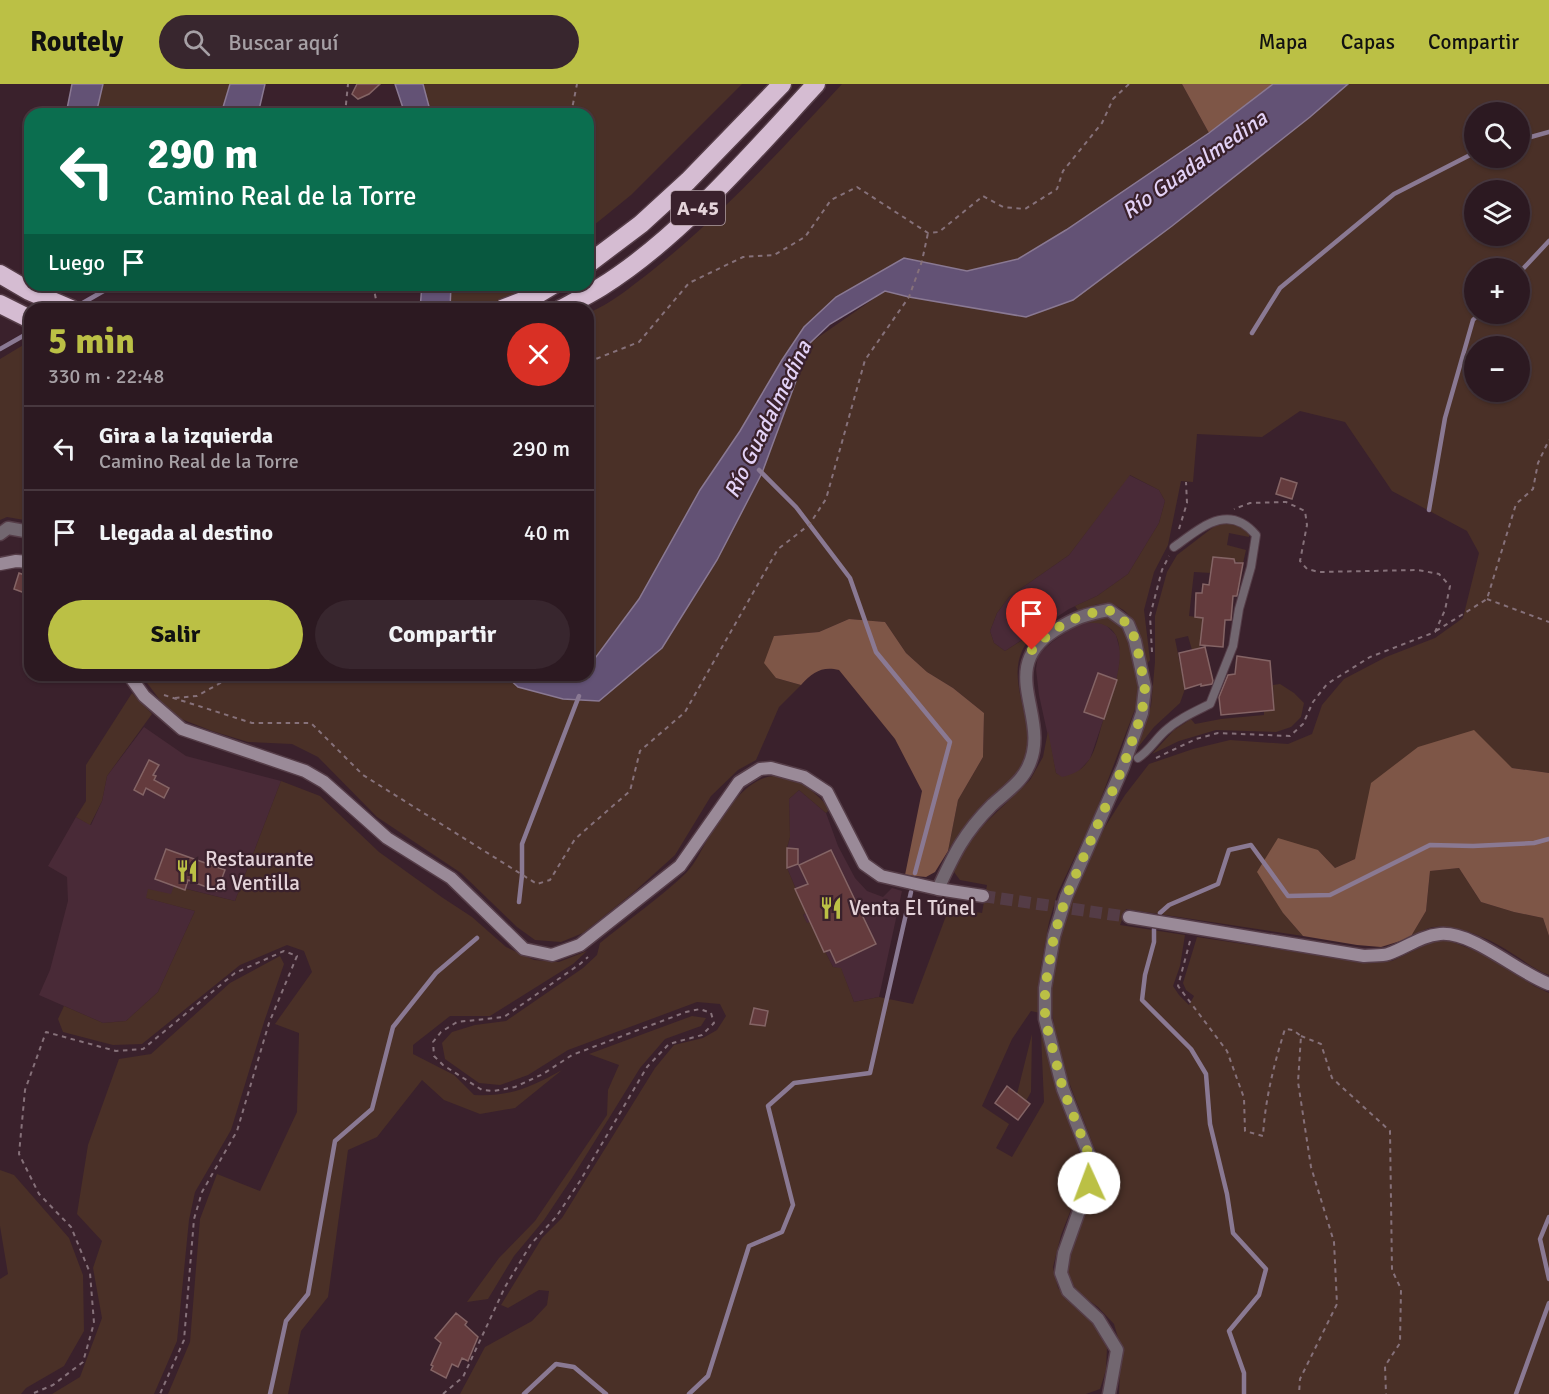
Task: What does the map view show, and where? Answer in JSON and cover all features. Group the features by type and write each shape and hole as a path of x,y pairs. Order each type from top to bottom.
{"highway":[{"name":"A-45","path":"594,259 641,224 688,182 782,84"},
{"name":"A-45","path":"572,303 602,287 653,249 708,198 816,84"},
{"path":"0,274 24,288"},
{"path":"29,291 57,303"},
{"path":"518,303 543,291"},
{"path":"0,304 24,316"}],"street":[{"path":"0,534 8,528 24,531"},
{"path":"0,564 24,562"},
{"path":"938,889 952,857 965,836 1026,771 1033,756 1035,739 1026,678 1027,663 1032,650 1046,636 1070,620 1084,614 1109,610 1128,624 1136,641 1145,687 1142,713 1123,767 1066,897 1054,936 1045,988 1045,1019 1063,1089 1091,1160 1089,1183 1064,1253 1061,1273 1068,1291 1098,1319 1117,1350 1109,1394"},
{"path":"133,681 144,696 182,729 304,771 324,782 387,838 451,878 524,949 552,956 580,945 681,866 739,782 760,769 771,768 804,777 827,792 864,864 881,876 983,896"},
{"path":"1129,917 1364,956 1386,955 1426,936 1444,934 1461,937 1495,953 1535,979 1549,984"}],"lane":[{"path":"1138,758 1165,731 1188,715 1210,704 1233,646 1256,535 1250,527 1233,519 1222,518 1204,526 1174,547"}],"path":[{"path":"346,108 348,84"},
{"path":"572,108 577,84"},
{"path":"594,360 639,342 689,283 743,257 774,255 805,237 831,200 857,187 928,233 939,232 983,196 1003,207 1025,209 1057,189 1063,171 1102,123 1113,99 1129,84"},
{"path":"228,681 197,696 172,698 252,723 311,723 363,775 537,884 550,880 575,839 630,791 640,751 685,712 778,549 810,525 826,498 865,360 909,297 922,261 928,233"},
{"path":"1138,758 1154,759 1196,739 1218,733 1290,736 1303,724 1313,702 1327,684 1370,657 1435,632 1487,599 1516,504 1533,489 1538,463 1549,440"},
{"path":"1152,654 1150,616 1162,570 1174,547 1187,503 1185,482"},
{"path":"1222,518 1234,509 1250,503 1286,502 1305,511 1307,525 1300,561 1307,569 1319,572 1418,570 1439,574 1450,586 1445,610 1435,632"},
{"path":"1487,599 1549,622"},
{"path":"1194,926 1178,986 1227,1051 1244,1098 1245,1131 1263,1136 1264,1113 1285,1029 1293,1030 1321,1044 1332,1078 1390,1131 1392,1270 1401,1289 1400,1343 1386,1366 1386,1394"},
{"path":"443,1394 463,1377 505,1287 531,1244 556,1217 580,1181 647,1067 669,1044 702,1035 714,1023 711,1013 700,1009 686,1012 572,1055 543,1074 515,1088 494,1091 482,1090 443,1065 434,1056 433,1042 441,1032 457,1022 504,1017 580,964 592,952 593,935"},
{"path":"34,1393 53,1385 83,1362 94,1323 90,1273 71,1227 39,1194 19,1154 25,1090 46,1032 116,1050 143,1049 235,973 284,951 297,956 269,1023 237,1131 202,1192 194,1219 184,1340 160,1394"},
{"path":"1299,1394 1300,1379 1337,1304 1334,1242 1311,1167 1298,1082 1301,1036"}],"shaded area":[{"path":"103,84 230,84 223,108 97,108"},
{"path":"423,84 742,84 631,195 594,225 594,108 429,108"},
{"path":"842,84 1182,84 1209,133 1066,230 1018,259 967,271 904,258 782,360 740,431 700,490 639,599 594,658 594,310 627,290 675,252 796,134"},
{"path":"1182,84 1273,84 1209,133"},
{"path":"1348,84 1549,84 1549,773 1512,768 1363,826 1355,859 1335,868 1318,850 1283,913 1303,936 1126,909 1120,925 1185,935 1180,966 1173,986 1189,1005 1194,996 1186,990 1183,983 1197,937 1364,962 1392,961 1434,941 1447,940 1496,961 1549,993 1549,1394 1119,1394 1121,1348 1114,1324 1098,1307 1077,1292 1068,1274 1068,1255 1098,1169 1097,1155 1062,1064 1054,1027 1050,991 1063,920 1095,843 1125,795 1149,764 1193,749 1230,740 1288,744 1312,734 1322,705 1344,679 1386,657 1435,638 1463,618 1479,553 1467,531 1392,491 1345,422 1300,411 1262,437 1197,434 1193,482 1181,481 1168,545 1154,572 1144,610 1150,660 1147,664 1134,624 1122,609 1113,605 1101,604 1079,612 1075,606 1097,596 1128,574 1159,523 1165,501 1159,490 1130,475 1069,555 1009,597 997,613 990,631 994,643 1005,651 1035,632 1023,648 1018,665 1018,679 1028,736 1027,750 1018,773 970,821 948,851 958,800 983,757 984,713 953,688 927,672 906,653 885,622 849,619 819,632 774,636 776,678 801,685 779,707 756,760 738,770 711,796 675,855 583,933 561,942 535,940 517,927 461,873 377,817 318,757 292,744 248,742 181,719 163,704 146,681 512,681 518,687 599,701 762,473 810,343 885,291 1026,317 1073,300 1172,226 1310,117"},
{"path":"451,291 530,291 536,303 450,303"},
{"path":"24,345 24,520 7,517 0,520 0,359"},
{"path":"1129,475 1159,490 1165,501 1159,523 1128,574 1097,596 1069,609 1005,651 994,643 990,631 997,613 1009,597 1069,555"},
{"path":"1220,522 1233,522 1249,530 1249,537 1229,533 1227,545 1246,550 1243,563 1213,557 1211,573 1194,572 1189,616 1203,618 1200,648 1192,650 1188,636 1175,639 1185,689 1180,703 1154,727 1139,746 1134,744 1151,706 1155,662 1155,616 1167,572 1177,555"},
{"path":"1093,617 1108,618 1121,625 1132,644 1139,673 1137,704 1093,819 1058,892 1049,922 1040,972 1040,1013 1031,1011 1012,1039 982,1106 1009,1124 996,1148 1012,1157 1044,1102 1041,1034 1083,1163 1079,1189 1061,1235 1053,1267 1058,1288 1096,1326 1107,1348 1106,1370 1100,1389 1086,1394 460,1394 485,1347 532,1321 547,1305 549,1291 539,1290 508,1308 501,1305 542,1238 562,1218 655,1068 674,1045 703,1038 717,1030 726,1016 720,1004 697,1002 568,1050 528,1075 500,1085 479,1083 445,1059 442,1043 452,1032 475,1025 506,1021 583,968 597,955 600,943 686,873 734,801 762,779 777,776 793,779 811,790 830,809 826,813 799,790 789,799 790,837 787,848 787,868 806,913 803,915 807,923 810,922 833,967 841,968 854,1002 879,997 913,1004 949,908 982,913 987,885 960,880 954,872 972,836 1030,780 1043,757 1048,731 1056,773 1062,777 1080,769 1094,751 1118,673 1120,656 1118,641 1111,629 1099,623 1078,624"},
{"path":"849,619 885,622 906,653 927,672 953,688 984,713 983,757 958,800 948,851 935,872 926,877 905,875 922,791 895,739 839,670 818,671 801,685 776,678 764,663 774,636 819,632"},
{"path":"1093,621 1106,625 1116,635 1121,654 1117,680 1090,759 1076,774 1062,778 1056,773 1039,695 1036,669 1038,655 1078,624"},
{"path":"1280,684 1304,703 1301,717 1291,727 1276,732 1216,730 1179,741 1152,754 1174,730 1191,719 1195,724 1264,715 1264,711 1274,710 1273,685"},
{"path":"132,693 152,714 107,776 102,801 90,825 76,817 86,801 86,765"},
{"path":"144,727 186,756 281,781 235,901 175,886 172,894 147,898 195,911 158,992 126,1021 103,1023 39,995 50,970 68,901 67,877 48,866 76,817 91,825 102,801 107,776"},
{"path":"1474,730 1512,768 1549,773 1549,936 1543,918 1481,902 1459,868 1430,871 1426,911 1410,938 1381,947 1303,936 1283,913 1257,872 1278,838 1318,850 1335,868 1355,859 1371,783 1418,747"},
{"path":"281,781 320,796 379,852 472,917 506,947 534,960 559,962 587,951 573,964 490,1016 450,1016 413,1045 413,1054 454,1075 474,1095 520,1090 562,1070 515,1108 480,1114 444,1100 422,1080 377,1137 348,1150 328,1297 301,1331 288,1394 168,1394 190,1342 200,1219 217,1174 260,1191 297,1112 299,1033 275,1024 312,972 304,951 287,945 240,965 142,1044 113,1045 63,1032 58,1019 64,1006 103,1023 126,1021 158,992 195,911 146,898 148,889 171,894 174,886 235,901"},
{"path":"799,790 826,813 838,846 855,878 867,891 883,897 892,888 902,891 879,997 854,1002 841,969 833,967 810,923 807,924 803,915 806,913 787,868 787,848 790,837 789,799"},
{"path":"1459,868 1481,902 1543,918 1549,936 1549,975 1476,934 1455,928 1432,927 1410,938 1426,911 1430,871"},
{"path":"280,956 284,964 231,1130 195,1192 189,1220 177,1341 154,1394 52,1394 80,1377 102,1318 93,1268 102,1241 77,1214 88,1145 119,1059 151,1054 230,983"},
{"path":"692,1016 706,1018 701,1026 665,1039 640,1068 572,1178 544,1220 514,1256 488,1299 467,1302 499,1258 535,1221 607,1115 608,1090 619,1065 589,1054"},
{"path":"1032,1034 1031,1092 1026,1101 1017,1094"},
{"path":"0,1170 14,1175 69,1238 83,1275 84,1331 64,1366 26,1388 21,1394 0,1394 0,1279 8,1274 0,1226"}],"water":[{"path":"72,84 103,84 97,108 67,108"},
{"path":"230,84 265,84 259,108 223,108"},
{"path":"395,84 423,84 429,108 403,108"},
{"name":"Río Guadalmedina","path":"1273,84 1348,84 1310,117 1172,226 1073,300 1026,317 885,291 830,324 810,343 762,473 717,560 662,648 599,701 563,699 518,687 512,681 594,681 594,658 639,599 700,490 740,431 804,327 836,297 904,258 967,271 1018,259 1066,230 1209,133"},
{"path":"422,291 451,291 450,303 420,303"}],"building":[{"path":"357,84 380,84 369,94 358,99 352,94"},
{"path":"1281,478 1297,483 1292,499 1276,494"},
{"path":"1213,557 1234,559 1235,563 1243,563 1237,596 1233,596 1231,620 1225,620 1223,647 1200,645 1203,618 1195,617 1196,593 1202,593 1203,584 1209,585"},
{"path":"19,573 24,575 24,593 14,589"},
{"path":"1205,647 1212,684 1201,686 1201,684 1185,689 1179,653"},
{"path":"1237,656 1270,661 1274,710 1221,715 1219,697 1228,675 1235,674"},
{"path":"1098,673 1117,680 1104,719 1084,712"},
{"path":"149,760 159,765 153,775 156,776 154,780 169,788 164,798 146,788 143,795 134,790"},
{"path":"787,848 798,849 798,864 787,868"},
{"path":"166,849 225,870 217,891 188,880 185,890 155,879"},
{"path":"831,850 876,944 836,963 830,950 824,952 795,889 808,884 799,865"},
{"path":"754,1008 768,1011 765,1026 750,1024"},
{"path":"1007,1086 1030,1104 1018,1120 995,1103"},
{"path":"456,1313 467,1322 465,1325 478,1337 468,1361 462,1358 458,1367 452,1364 446,1378 431,1370 441,1343 435,1338"}],"waterway":[{"path":"1530,137 1549,132"},
{"path":"1252,333 1280,288 1394,194 1464,158"},
{"path":"1530,261 1549,241"},
{"path":"83,303 104,291"},
{"path":"1429,510 1445,418 1472,324"},
{"path":"0,349 24,335"},
{"name":"Río Guadalmedina","path":"759,470 796,507 850,578 876,652 950,742 915,873"},
{"path":"519,902 522,844 579,696"},
{"path":"1160,913 1169,905 1218,884 1229,850 1251,845 1288,896 1330,895 1430,845 1473,846 1534,843 1549,839"},
{"path":"689,1394 708,1376 749,1246 782,1232 793,1205 768,1106 794,1083 870,1073 911,892"},
{"path":"1154,929 1154,942 1145,975 1142,1000 1191,1049 1206,1074 1210,1124 1227,1194 1233,1233 1266,1269 1259,1295 1229,1331 1244,1373 1244,1394"},
{"path":"270,1394 286,1321 308,1294 335,1141 372,1109 393,1027 436,973 477,938"},
{"path":"1549,1217 1540,1239 1549,1279"},
{"path":"1516,1394 1549,1303"},
{"path":"524,1394 556,1364 574,1367 606,1394"}],"tunnel":[{"path":"983,896 1129,917"}],"place":[{"name":"Restaurante La Ventilla","path":"187,871"},
{"name":"Venta El Túnel","path":"831,908"}],"route":[{"path":"1032,650 1046,636 1070,620 1084,614 1109,610 1128,624 1136,641 1145,687 1142,713 1123,767 1066,897 1054,936 1045,988 1045,1019 1063,1089 1091,1160 1089,1183"}]}
